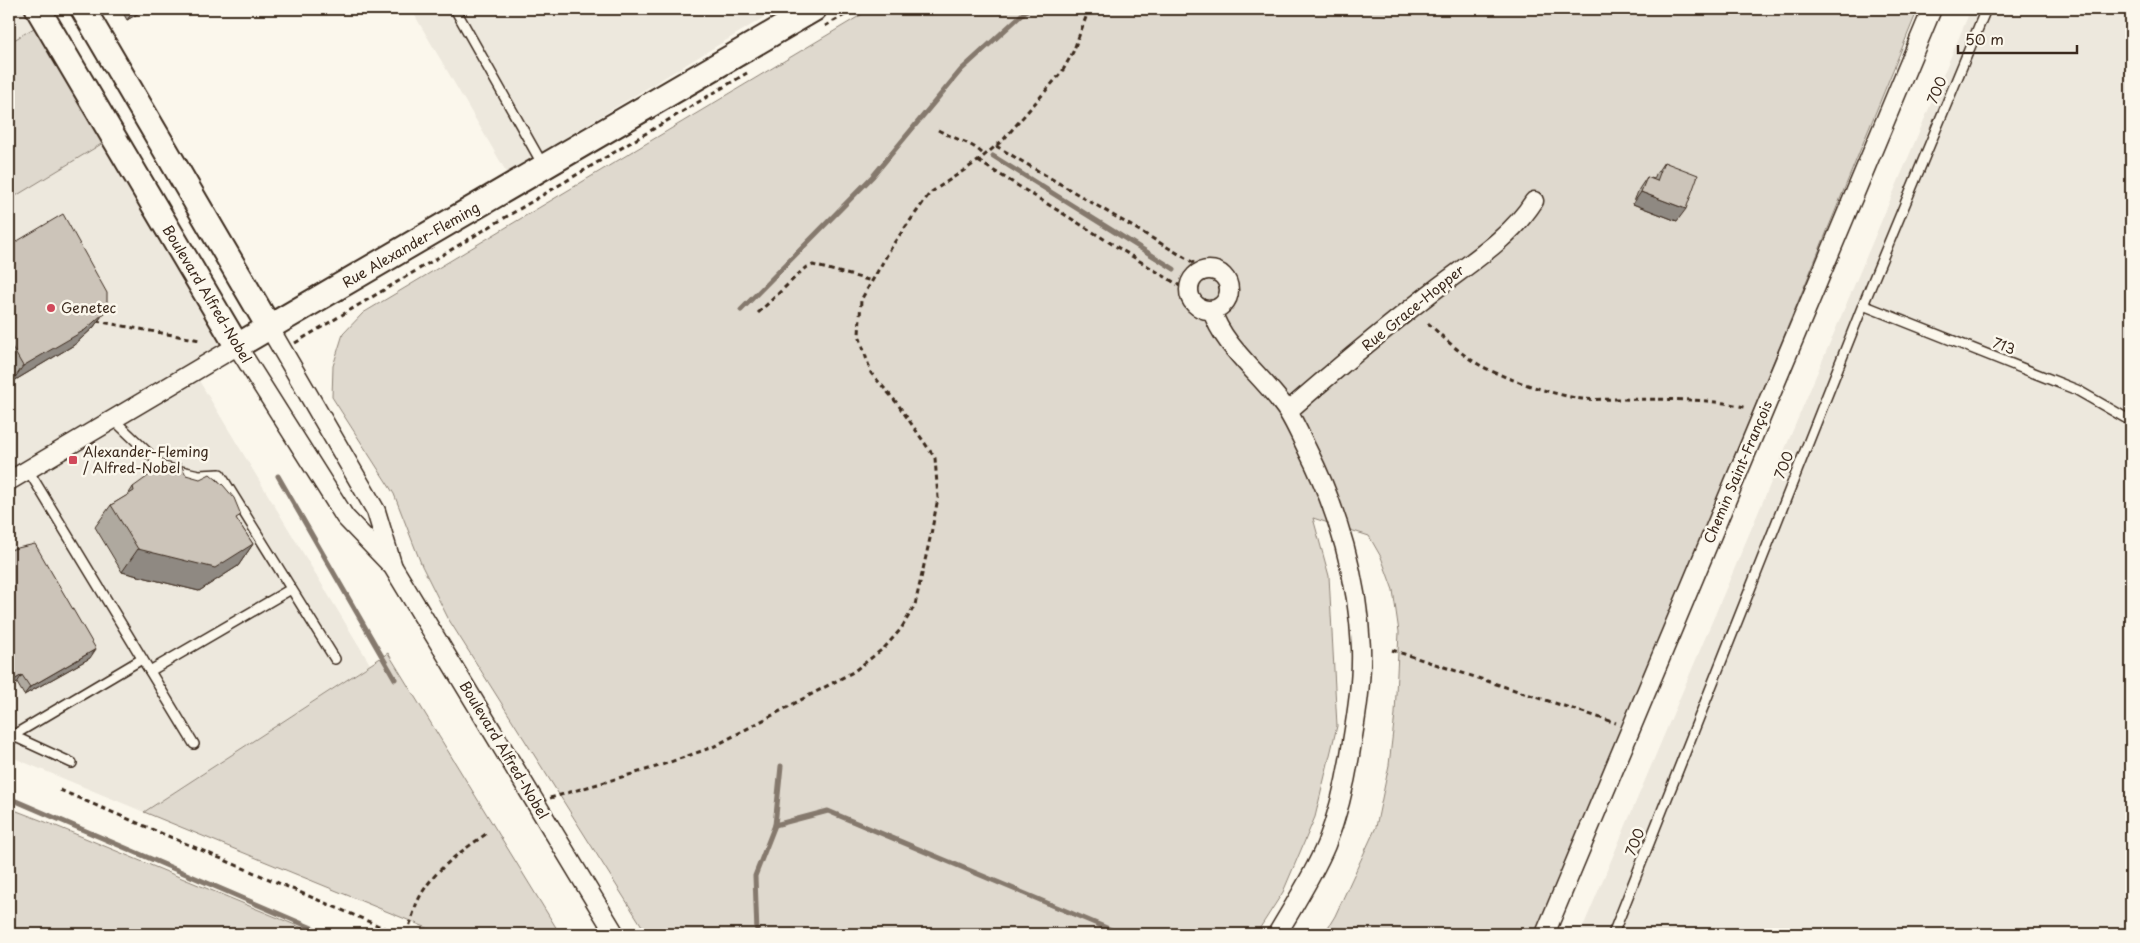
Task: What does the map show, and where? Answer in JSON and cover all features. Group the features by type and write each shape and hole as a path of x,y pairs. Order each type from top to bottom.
{"street":[{"name":"Boulevard Alfred-Nobel","path":"38,9 237,346 344,517 393,567 615,934"},
{"name":"Boulevard Alfred-Nobel","path":"83,9 376,511 393,567"},
{"name":"Chemin Saint-François","path":"1545,934 1932,9"},
{"name":"Rue Alexander-Fleming","path":"9,481 544,167 818,19"},
{"name":"Rue Grace-Hopper","path":"1288,411 1416,305 1504,236 1523,218 1534,201"},
{"path":"1212,310 1219,328 1288,411 1316,466 1334,511 1348,562 1358,616 1361,650 1358,706 1348,769 1338,810 1326,845 1304,889 1277,934"}],"lane":[{"path":"454,9 544,167"},
{"name":"700","path":"1613,934 1863,305 1986,9"},
{"name":"713","path":"1863,305 2077,390 2131,420"},
{"path":"113,420 163,466 199,475 220,474 335,659"},
{"path":"28,470 194,744"},
{"path":"150,672 291,589"},
{"path":"10,735 142,659"},
{"path":"10,735 72,763"}],"path":[{"path":"818,19 855,9"},
{"path":"535,802 656,767 713,747 853,672 884,648 901,630 915,606 931,534 938,498 935,466 934,458 911,423 897,403 871,373 859,335 861,300 894,243 930,193 978,161 1004,139 1062,72 1073,52 1089,9"},
{"name":"Rue Alexander-Fleming","path":"291,345 754,68"},
{"path":"938,130 959,141 974,145 984,155"},
{"path":"996,146 1194,263"},
{"path":"978,161 1180,286"},
{"path":"758,314 805,268 813,265 872,281"},
{"path":"96,322 200,340"},
{"path":"1428,323 1448,342 1478,364 1502,375 1540,388 1582,399 1703,400 1725,402 1763,412"},
{"path":"1392,650 1631,728"},
{"path":"60,790 398,934"},
{"path":"407,934 417,903 428,885 454,856 486,834"}],"shaded area":[{"path":"9,9 22,9 34,28 9,43"},
{"path":"411,9 778,9 507,173"},
{"path":"871,9 1918,9 1539,934 1324,934 1335,916 1376,827 1389,765 1395,714 1399,632 1393,590 1381,557 1369,536 1313,518 1329,576 1337,726 1315,817 1283,892 1256,934 647,934 449,620 422,566 394,494 332,397 333,366 343,334 363,313"},
{"path":"1971,9 2131,9 2131,934 1580,934"},
{"path":"34,28 103,143 9,200 9,43"},
{"path":"103,143 224,345 9,471 9,200"},
{"path":"198,379 370,664 144,812 9,756 9,492"},
{"path":"388,653 560,934 442,934 144,812"},
{"path":"9,808 56,826 317,934 9,934"}],"building":[{"path":"1664,162 1698,175 1686,209 1641,192 1647,177 1657,181"},
{"path":"63,214 107,293 107,306 104,313 85,330 23,366 9,342 9,246"},
{"path":"180,463 186,475 200,479 210,474 223,485 234,498 241,515 236,518 253,544 215,568 138,549 111,505 134,491 133,487 158,469"},
{"path":"35,544 96,649 30,687 22,675 9,683 9,550"}],"waterway":[{"path":"741,310 873,176 961,70 1028,9"},
{"path":"993,156 1174,269"},
{"path":"278,476 395,679"},
{"path":"757,934 755,876 775,825 781,766"},
{"path":"9,798 326,934"},
{"path":"775,825 828,811 1121,934"}],"place":[{"name":"Genetec","path":"51,308"},
{"name":"Alexander-Fleming / Alfred-Nobel","path":"73,460"}]}
